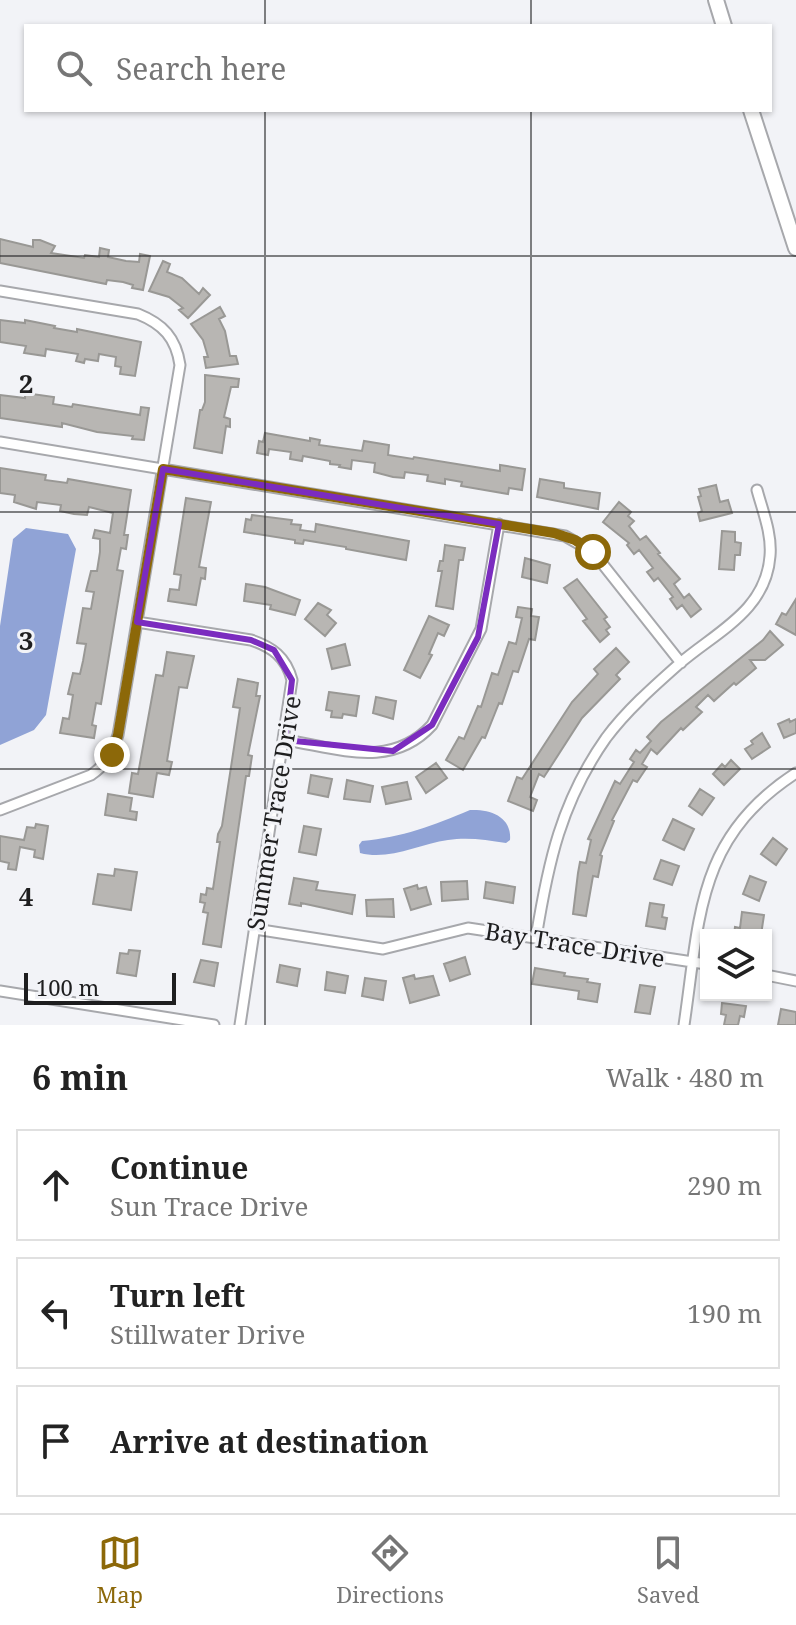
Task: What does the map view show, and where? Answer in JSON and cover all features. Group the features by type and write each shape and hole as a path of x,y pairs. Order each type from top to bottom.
{"main road":[{"path":"716,0 723,24"},
{"path":"752,112 796,248"}],"street":[{"path":"0,291 138,314 163,327 178,352 180,365 118,735 112,755 103,767 91,775 0,810"},
{"path":"0,442 565,536 593,552 681,663"},
{"path":"536,938 550,857 580,778 624,716 681,663 743,614 761,589 771,546 757,490"},
{"path":"285,740 374,754 401,748 424,734 432,725 481,629 499,524"},
{"name":"Summer Trace Drive","path":"137,622 251,640 274,650 286,662 292,680 240,1025"},
{"path":"684,1025 703,898 716,858 743,817 796,773"},
{"name":"Bay Trace Drive","path":"255,929 383,949 468,928 700,963"},
{"path":"772,976 796,981"},
{"path":"0,991 214,1025"}],"highlighted area":[{"path":"163,469 499,524 478,637 432,725 393,751 285,740 292,680 274,650 251,640 137,622"}],"water":[{"path":"26,528 68,534 76,549 46,715 34,730 0,745 0,626 13,539"},
{"path":"470,810 499,816 508,825 510,840 506,843 455,839 382,855 360,853 362,841 417,830"}],"building":[{"path":"0,239 33,247 33,240 40,240 55,246 51,253 84,258 85,255 99,257 100,248 109,250 108,257 126,261 139,262 140,254 150,256 143,290 123,282 107,280 106,284 0,263"},
{"path":"163,261 170,264 167,272 182,278 199,294 203,288 210,295 188,318 179,310 183,308 169,297 149,291"},
{"path":"220,307 225,316 219,319 230,356 236,356 238,364 206,368 204,357 208,357 203,340 191,324"},
{"path":"0,320 25,323 25,320 54,328 77,332 77,329 141,342 135,376 120,374 121,367 115,366 116,357 99,354 98,361 85,359 84,363 76,361 78,354 46,349 45,356 24,353 26,346 0,342"},
{"path":"205,375 239,379 238,387 231,387 224,417 230,419 230,427 226,426 222,453 194,448 200,410 205,402"},
{"path":"25,393 54,397 53,404 72,407 73,404 140,415 141,407 149,408 144,440 62,423 62,427 0,418 0,395 25,398"},
{"path":"265,433 310,441 310,438 320,440 319,445 362,451 364,441 389,445 388,455 500,471 500,465 525,469 522,490 509,488 508,494 461,486 462,482 445,479 445,484 427,481 428,475 405,472 404,478 393,477 374,472 375,463 352,460 351,469 303,456 302,461 290,459 291,452 269,449 268,455 257,453 259,441 263,442"},
{"path":"0,468 46,475 45,480 67,483 68,479 131,490 124,535 128,535 126,549 121,548 117,570 123,571 101,704 96,703 92,725 96,726 94,738 60,733 63,718 69,719 73,695 68,694 73,673 80,674 86,644 77,643 83,608 91,609 94,592 86,591 91,571 97,571 100,552 100,539 93,538 95,530 110,533 113,513 89,507 87,515 74,514 60,511 61,505 37,502 36,509 14,502 15,495 0,493"},
{"path":"540,479 564,483 564,488 600,493 598,509 537,497"},
{"path":"716,485 720,502 728,500 732,513 700,521 699,489"},
{"path":"186,498 211,502 199,567 206,568 205,579 201,578 196,605 168,601 170,589 179,590 181,575 174,574"},
{"path":"619,502 631,512 628,516 634,521 629,526 640,540 646,536 680,579 674,584 684,598 689,594 701,609 691,617 682,605 677,609 670,599 673,597 658,578 654,581 647,572 653,568 639,550 634,554 627,545 629,543 603,522"},
{"path":"252,515 292,520 291,524 301,525 300,530 315,532 316,524 409,541 406,560 346,547 304,540 303,544 295,543 295,540 244,532 246,519 251,520"},
{"path":"722,531 735,532 735,542 741,543 740,555 735,555 734,570 719,569"},
{"path":"445,545 465,548 463,560 459,560 453,609 436,606 442,571 438,571"},
{"path":"525,558 550,565 547,583 522,577"},
{"path":"577,579 607,617 604,619 610,627 606,630 609,634 600,642 583,621 587,619 564,588"},
{"path":"246,584 265,587 300,600 295,615 270,609 271,605 244,601"},
{"path":"796,599 796,635 776,624"},
{"path":"318,603 331,610 327,615 336,623 325,636 305,619"},
{"path":"518,607 532,609 531,616 539,617 535,640 529,639 518,672 513,671 502,704 499,703 485,738 482,737 463,770 446,760 459,737 464,739 478,706 481,707 492,673 498,675 509,642 516,644 522,618 516,617"},
{"path":"429,616 449,625 444,636 438,633 429,654 432,655 420,678 404,670"},
{"path":"770,631 783,645 765,660 750,660 756,668 714,701 708,695 696,707 702,712 683,730 681,728 657,754 651,749 642,764 647,767 637,782 633,780 612,820 600,855 598,877 593,876 586,916 573,914 580,862 586,863 591,840 588,839 615,781 620,784 634,762 630,759 636,750 640,753 651,741 647,737 661,722 763,640"},
{"path":"345,644 350,665 332,669 327,649"},
{"path":"616,648 629,662 616,675 620,679 582,718 544,777 539,774 530,797 537,800 533,811 508,801 517,777 522,779 572,702 598,674 594,669"},
{"path":"167,652 194,656 187,688 179,687 167,761 172,762 169,775 157,773 153,797 129,793 132,773 138,774 156,675 163,676"},
{"path":"238,679 258,683 256,696 260,696 248,755 252,756 249,776 246,776 221,947 203,944 208,913 203,912 205,903 200,902 201,894 206,895 207,888 213,889 220,842 217,842 218,834 222,826 240,708 233,707"},
{"path":"329,692 359,696 356,716 343,714 342,718 331,717 332,711 326,710"},
{"path":"376,697 396,701 393,719 373,713"},
{"path":"789,719 790,722 796,719 796,733 784,738 778,724"},
{"path":"762,733 770,747 752,759 745,749"},
{"path":"731,760 740,769 724,785 713,774"},
{"path":"436,763 447,778 426,793 416,777"},
{"path":"311,775 332,779 328,797 308,793"},
{"path":"347,780 373,786 370,802 344,799"},
{"path":"407,782 411,799 386,804 382,787"},
{"path":"700,789 714,798 702,815 689,806"},
{"path":"108,794 132,798 130,811 137,812 136,820 105,815"},
{"path":"673,819 694,829 684,850 663,840"},
{"path":"36,824 48,826 43,859 34,857 35,850 20,847 16,870 8,869 9,863 0,861 0,836 24,840 27,827 35,828"},
{"path":"304,826 321,829 316,855 299,852"},
{"path":"773,838 787,849 776,865 761,854"},
{"path":"661,860 679,866 672,885 654,879"},
{"path":"115,869 137,872 131,910 93,904 98,874 114,876"},
{"path":"750,876 766,882 759,901 743,894"},
{"path":"294,878 318,882 316,890 355,895 352,914 301,903 301,906 289,904"},
{"path":"467,881 468,899 442,901 441,882"},
{"path":"486,882 515,887 513,903 484,898"},
{"path":"417,885 418,889 426,887 431,904 411,910 404,889"},
{"path":"393,899 394,917 367,916 366,900"},
{"path":"650,903 664,905 662,917 667,918 665,929 646,926"},
{"path":"742,912 764,915 762,929 735,929 740,928"},
{"path":"129,950 140,951 136,976 117,973 120,953 128,954"},
{"path":"465,957 470,974 450,981 444,964"},
{"path":"201,960 218,963 214,986 194,982"},
{"path":"280,965 300,969 297,986 277,982"},
{"path":"535,968 600,984 597,1002 578,999 579,991 532,984"},
{"path":"327,972 348,976 345,993 325,990"},
{"path":"414,975 415,979 433,976 439,995 410,1003 403,978"},
{"path":"365,978 386,981 383,1000 362,996"},
{"path":"640,985 655,987 650,1014 635,1012"},
{"path":"722,1003 746,1006 744,1017 740,1016 738,1025 724,1025 726,1015 721,1014"},
{"path":"781,1009 796,1012 796,1025 778,1025"}],"route":[{"path":"112,755 163,469 554,533 575,540 593,552"}]}
